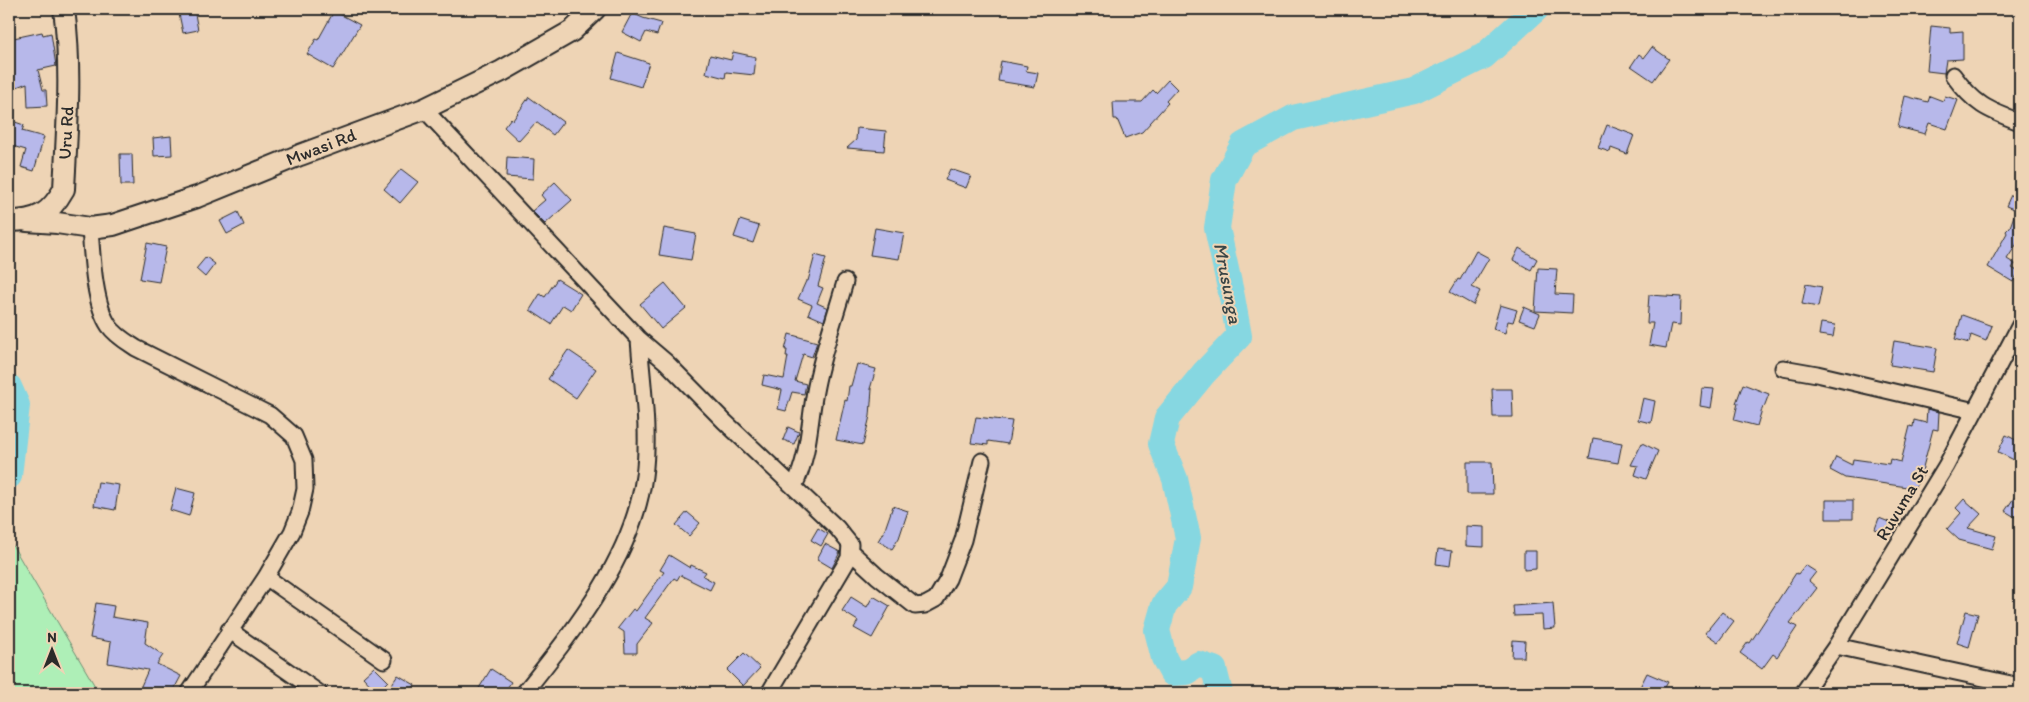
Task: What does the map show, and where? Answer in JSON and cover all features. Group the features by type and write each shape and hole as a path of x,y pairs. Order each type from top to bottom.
{"street":[{"name":"Uru Rd","path":"18,221 45,213 56,203 64,189 69,85 67,30 64,9"},
{"name":"Mwasi Rd","path":"18,221 57,223 90,228 112,225 196,197 424,108 502,70 572,31 595,9"},
{"path":"1953,75 1967,94 1980,104 2020,122"},
{"path":"424,108 639,339 666,362 724,421 794,486 845,536 850,544 849,558 769,693"},
{"path":"90,228 94,277 103,314 109,326 117,335 136,348 270,416 294,436 304,460 305,489 300,512 292,532 266,577 229,630 189,693"},
{"path":"794,486 804,462 819,371 845,282"},
{"name":"Ruvuma St","path":"1803,693 1836,646 1946,466 2020,325"},
{"path":"524,693 587,610 607,578 639,504 644,476 646,431 639,339"},
{"path":"1783,368 1817,374 1975,411"},
{"path":"850,551 877,576 916,606 925,605 936,599 948,579 964,540 982,461"},
{"path":"266,577 384,660"},
{"path":"229,630 319,693"},
{"path":"1836,646 2020,686"}],"green space":[{"path":"10,541 99,693 9,693"}],"building":[{"path":"178,9 194,9 198,30 183,33"},
{"path":"334,11 360,25 333,69 307,54 316,39 318,40"},
{"path":"632,13 661,23 657,35 646,32 641,42 622,32"},
{"path":"1931,26 1950,28 1950,32 1963,31 1963,59 1946,60 1944,73 1927,71"},
{"path":"42,32 43,35 51,33 56,66 38,70 43,90 46,90 47,106 28,107 27,83 9,90 9,39"},
{"path":"1652,47 1669,59 1653,81 1631,66 1639,54 1644,58"},
{"path":"733,52 756,57 754,75 726,72 725,78 706,73 710,55 731,60"},
{"path":"618,53 649,63 641,87 611,78"},
{"path":"1001,61 1027,66 1026,71 1038,73 1035,87 998,81"},
{"path":"1168,80 1177,89 1166,101 1168,103 1142,132 1125,138 1117,119 1114,119 1113,102 1142,102 1153,90 1156,93"},
{"path":"1905,96 1928,102 1930,96 1943,101 1945,96 1958,100 1947,129 1929,123 1925,134 1898,127"},
{"path":"529,97 563,122 553,135 536,122 519,141 504,127 511,118 513,120"},
{"path":"9,120 24,125 22,131 44,137 34,171 21,167 26,150 9,145"},
{"path":"1607,125 1634,135 1627,154 1611,148 1610,152 1598,148"},
{"path":"857,128 886,131 884,151 847,148 856,140"},
{"path":"171,136 172,155 154,156 153,138"},
{"path":"120,154 132,154 133,185 121,185"},
{"path":"507,157 534,159 533,179 506,177"},
{"path":"401,169 418,182 400,203 384,189"},
{"path":"950,169 971,176 966,188 945,180"},
{"path":"555,182 572,200 545,224 532,211 545,200 541,195"},
{"path":"2011,195 2020,198 2020,239 2007,259 2015,264 2012,268 2019,272 2013,282 1988,267 2007,233 2006,231 2010,227 2016,210 2006,206"},
{"path":"238,212 244,225 227,234 220,221"},
{"path":"740,220 759,226 753,243 734,237"},
{"path":"664,228 696,234 691,260 659,255"},
{"path":"875,228 904,233 899,259 870,255"},
{"path":"147,243 166,247 159,282 140,279"},
{"path":"1519,248 1537,259 1531,270 1513,260"},
{"path":"1476,251 1489,258 1472,287 1480,291 1473,305 1450,292 1458,279 1460,280"},
{"path":"815,255 826,258 818,286 823,288 817,303 828,308 824,321 808,314 812,305 798,299 806,281 808,281"},
{"path":"206,257 215,264 205,277 196,269"},
{"path":"1538,268 1557,269 1555,294 1573,295 1572,313 1535,311"},
{"path":"557,279 581,294 571,310 563,305 551,324 530,310 540,294 545,297"},
{"path":"665,283 686,308 661,329 640,304"},
{"path":"1806,284 1822,287 1818,307 1802,304"},
{"path":"1649,295 1681,297 1680,325 1671,324 1666,348 1649,345 1653,323 1647,323"},
{"path":"1500,305 1517,310 1513,322 1508,321 1505,333 1493,329"},
{"path":"1524,307 1540,314 1535,326 1519,320"},
{"path":"1962,315 1992,326 1986,341 1971,335 1969,343 1955,339"},
{"path":"1821,323 1835,325 1833,337 1819,335"},
{"path":"789,334 817,342 812,357 803,354 795,381 806,384 804,394 792,392 786,411 778,409 782,390 762,385 764,375 784,379 788,356 786,356 787,350 785,350"},
{"path":"1894,341 1937,348 1933,372 1890,365"},
{"path":"568,350 596,369 576,398 548,379"},
{"path":"857,364 876,369 870,389 872,389 870,416 863,445 836,440 845,400 847,401 849,386 851,386"},
{"path":"1743,384 1769,394 1757,426 1734,420 1738,403 1736,403"},
{"path":"1702,388 1714,389 1711,408 1700,406"},
{"path":"1492,389 1512,389 1513,417 1493,417"},
{"path":"1643,398 1655,401 1651,423 1638,420"},
{"path":"1927,409 1939,412 1938,430 1933,429 1922,471 1926,471 1914,488 1845,478 1830,470 1836,457 1852,465 1853,459 1889,464 1890,459 1901,462 1910,426 1913,427 1914,420 1926,423"},
{"path":"976,417 1012,421 1008,444 988,441 988,445 971,443"},
{"path":"788,427 799,432 794,444 783,440"},
{"path":"2006,435 2020,442 2020,451 2016,461 1998,452"},
{"path":"1593,438 1622,443 1618,463 1589,458"},
{"path":"1642,443 1658,451 1646,479 1635,475 1638,466 1631,465"},
{"path":"1467,462 1492,462 1493,494 1467,494"},
{"path":"98,482 119,485 115,510 94,506"},
{"path":"176,488 195,493 189,516 170,510"},
{"path":"2020,489 2020,509 2015,517 2005,511"},
{"path":"1964,499 1981,514 1968,528 1996,536 1992,549 1959,540 1947,529 1961,513 1956,508"},
{"path":"1826,500 1853,500 1853,519 1826,519"},
{"path":"893,506 908,511 899,538 892,549 878,541 885,529"},
{"path":"687,512 700,523 689,536 676,525"},
{"path":"1879,518 1899,526 1892,536 1875,529"},
{"path":"1466,526 1484,527 1484,547 1466,546"},
{"path":"818,528 828,534 821,546 811,540"},
{"path":"825,544 840,552 832,568 817,559"},
{"path":"1438,549 1452,551 1450,566 1436,564"},
{"path":"1524,551 1536,551 1536,569 1524,570"},
{"path":"669,555 690,568 691,565 706,572 703,576 714,582 710,590 680,575 677,580 674,578 645,618 653,623 637,644 637,653 625,653 624,632 618,628 633,609 636,611 664,572 660,570"},
{"path":"1805,565 1816,572 1809,581 1817,588 1790,623 1797,627 1777,657 1773,654 1762,669 1740,653 1748,642 1750,643 1796,573 1798,574"},
{"path":"873,596 890,606 872,638 854,628 858,621 842,611 851,597 867,607"},
{"path":"96,603 114,606 112,617 148,623 145,643 163,655 157,664 181,676 172,693 138,693 148,670 108,663 111,642 90,638"},
{"path":"1553,603 1555,628 1543,629 1542,615 1514,616 1513,606"},
{"path":"1966,611 1978,614 1969,647 1957,643"},
{"path":"1722,612 1734,621 1718,642 1705,633"},
{"path":"1513,640 1525,641 1524,657 1512,657"},
{"path":"744,653 760,668 743,686 727,670"},
{"path":"374,667 388,681 377,692 363,677"},
{"path":"491,669 511,682 504,693 476,693"},
{"path":"1647,673 1668,682 1662,693 1637,693"},
{"path":"398,675 415,685 410,693 386,693"}],"waterway":[{"name":"Mrusunga","path":"1220,693 1214,669 1199,664 1187,672 1172,673 1164,658 1157,630 1164,605 1179,587 1188,538 1175,479 1161,444 1167,418 1204,373 1239,336 1217,228 1224,180 1243,145 1293,118 1414,91 1484,56 1536,9"},
{"path":"9,387 17,405 9,476"}]}
